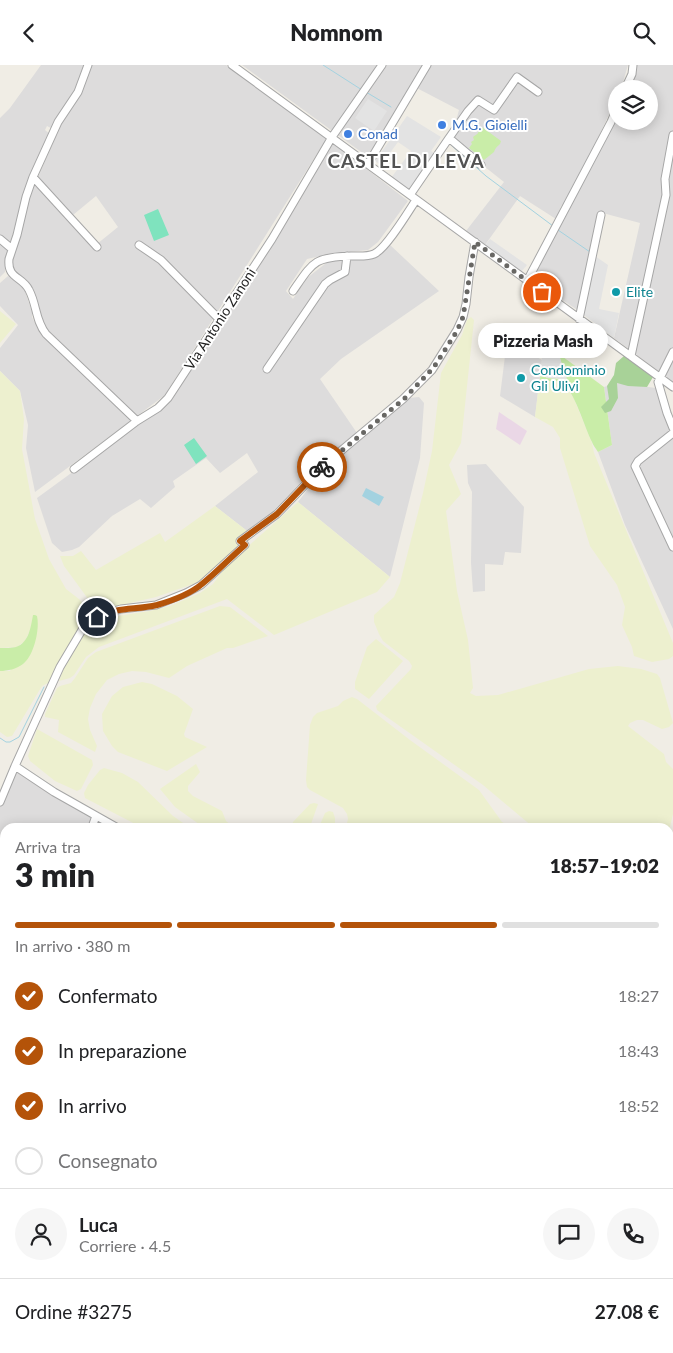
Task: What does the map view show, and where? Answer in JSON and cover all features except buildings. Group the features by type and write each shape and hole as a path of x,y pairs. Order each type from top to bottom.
{"street":[{"path":"88,65 78,92 56,126 33,177 9,259 9,270 29,290 38,320 44,331 137,421"},
{"path":"232,65 673,387"},
{"name":"Via Antonio Zanoni","path":"74,469 168,399 272,239 332,137 382,65"},
{"path":"368,164 427,65"},
{"path":"629,80 633,65"},
{"path":"410,195 468,111 478,100 494,110 517,77 538,92"},
{"path":"527,281 608,125"},
{"path":"631,356 666,195 665,179 673,135"},
{"path":"449,138 481,165"},
{"path":"33,177 97,247"},
{"path":"293,291 314,264 328,258 367,256 376,253 391,236 416,200"},
{"path":"579,319 601,215"},
{"path":"0,239 12,249"},
{"path":"0,802 60,667 76,638 89,623 97,617 121,609 163,603 201,585 245,545 240,541 277,514 324,465 404,399 434,367 457,331 463,317 475,242"},
{"path":"139,245 161,260 220,319"},
{"path":"267,369 324,285 345,272 347,257"},
{"path":"673,352 659,377 658,387 673,428"},
{"path":"673,433 638,461 635,466 673,547"},
{"path":"15,766 54,792 109,823"},
{"path":"93,823 96,816"}],"shaded area":[{"path":"41,65 87,65 81,82 53,129 47,126 45,130 51,135 23,199 5,260 5,272 0,277 0,118 10,108"},
{"path":"91,65 226,65 327,138 165,395 137,416 43,325 35,300 11,266 13,253 34,185 96,251 101,248 97,244 118,227 96,196 73,215 38,177 64,117 81,95"},
{"path":"242,65 628,65 624,80 608,80 608,116 588,160 565,203 561,206 556,219 520,196 485,245 466,231 504,182 451,140 459,110 411,85 368,157"},
{"path":"634,65 673,65 673,382 614,338 640,223 599,212 579,311 532,280 610,130 658,130 658,80 630,80"},
{"path":"368,99 387,111 374,131 355,118"},
{"path":"407,116 441,137 431,151 435,154 410,190 391,178 411,151 398,142 381,165 375,161"},
{"path":"333,143 408,201 378,242 368,250 330,254 307,259 286,291 293,299 307,278 330,260 377,257 389,244 439,291 341,359 320,379 357,433 315,466 251,534 215,506 258,472 247,453 220,473 206,458 173,481 175,487 151,508 140,499 112,516 79,547 62,552 52,543 37,498 173,397 275,241"},
{"path":"490,239 527,265 521,272 485,245"},
{"path":"595,256 608,265 599,309 619,313 614,338 584,315"},
{"path":"8,276 22,286 25,291 32,317 40,333 132,420 35,492 26,448 28,425 20,391 0,371 0,348 18,325 0,306 0,283"},
{"path":"541,325 555,333 555,344 567,379 547,378 541,373 541,351 547,343 542,339 545,334 538,329"},
{"path":"507,340 542,360 535,417 500,396"},
{"path":"617,383 656,388 673,433 673,629 625,525 598,452 612,445 604,387"},
{"path":"419,397 424,403 420,458 390,577 298,502 324,468 409,398"},
{"path":"499,412 527,431 520,445 496,429"},
{"path":"486,464 524,507 521,553 505,552 503,565 485,564 485,591 473,592 471,563 472,492 468,483 467,465"},
{"path":"15,766 111,823 0,823 0,802"}],"green space":[{"path":"482,127 501,141 494,152 484,160 469,148 474,140 473,137"},
{"path":"158,209 169,235 154,241 144,215"},
{"path":"0,311 16,324 0,343"},
{"path":"471,317 474,320 461,443 449,465 461,494 446,511 457,591 468,640 473,688 470,693 476,696 498,695 589,669 618,666 641,669 657,674 660,678 673,723 669,727 662,729 643,720 637,720 628,726 664,754 666,762 673,769 673,814 671,823 528,823 483,785 377,710 376,706 412,666 409,661 383,641 374,622 374,615 394,597 400,583 432,451 441,373 462,335 467,320"},
{"path":"559,354 604,387 612,445 598,452 589,436 575,401 566,387 557,381 539,383 541,373 547,378 566,379"},
{"path":"624,356 653,377 647,387 628,386 617,383 618,398 611,411 605,413 601,407 609,399 607,386 614,375 616,363"},
{"path":"0,371 20,391 24,419 22,449 35,519 49,559 66,589 79,599 91,614 71,642 50,682 42,686 12,736 7,737 0,732 0,671 10,671 38,621 31,628 25,641 17,647 0,648"},
{"path":"548,380 560,381 566,385 574,399 592,443 594,453 673,643 673,656 669,659 652,662 634,656 622,625 625,607 617,585 590,546 560,448 560,438 553,427 535,417 539,383"},
{"path":"194,438 207,456 196,464 184,445"},
{"path":"298,502 390,577 377,592 274,635 227,599 99,647 86,657 74,675 59,681 66,662 80,638 88,629 99,621 111,617 170,606 200,593 213,584 228,564"},
{"path":"215,506 251,534 196,583 156,597 100,610 94,607 64,566 60,556 73,556 81,551 96,570 160,533 165,542"},
{"path":"220,606 230,607 268,636 233,648 227,648 187,666 169,678 146,672 132,671 119,674 107,680 96,694 88,719 90,730 97,746 95,752 58,732 59,720 45,717 57,688 71,683 88,658 96,652"},
{"path":"33,615 37,616 38,628 30,655 18,667 0,671 0,648 16,647 24,642 29,634"},
{"path":"376,639 403,661 369,699 355,689 355,682 367,647"},
{"path":"142,682 152,684 177,696 193,709 184,734 185,737 207,747 167,771 118,752 103,731 102,714 112,696 123,687"},
{"path":"352,697 357,699 479,790 504,823 347,823 347,814 343,808 310,790 307,787 306,780 310,725 313,717 317,713 338,706 343,701"},
{"path":"37,729 92,760 93,765 81,789 77,791 55,781 30,761 28,756"},
{"path":"196,764 200,772 188,786 188,791 193,796 222,811 228,823 197,823 175,807 160,789"},
{"path":"104,768 122,773 138,782 173,816 183,823 133,823 85,798 84,793 88,785 100,770"},
{"path":"310,804 318,804 311,823 293,823 293,822"},
{"path":"333,812 335,823 321,823 325,813"}],"water":[{"path":"366,488 384,497 379,506 362,496"}],"waterway":[{"path":"323,65 362,90"},
{"path":"366,92 391,107"},
{"path":"451,145 486,176 553,226"},
{"path":"558,230 590,252"},
{"path":"0,738 10,742 19,737 44,687"}],"way so far":[{"path":"322,467 404,399 434,367 457,331 463,317 475,242 542,292"}],"place":[{"name":"M.G. Gioielli","path":"442,125"},
{"name":"Conad","path":"348,134"},
{"name":"Pizzeria Mash","path":"542,292"},
{"name":"Elite","path":"616,292"},
{"name":"Condominio Gli Ulivi","path":"521,378"}],"district":[{"name":"CASTEL DI LEVA","path":"406,161"}],"route":[{"path":"97,617 121,609 144,607 170,601 201,585 245,545 240,541 277,514 322,467"}]}
